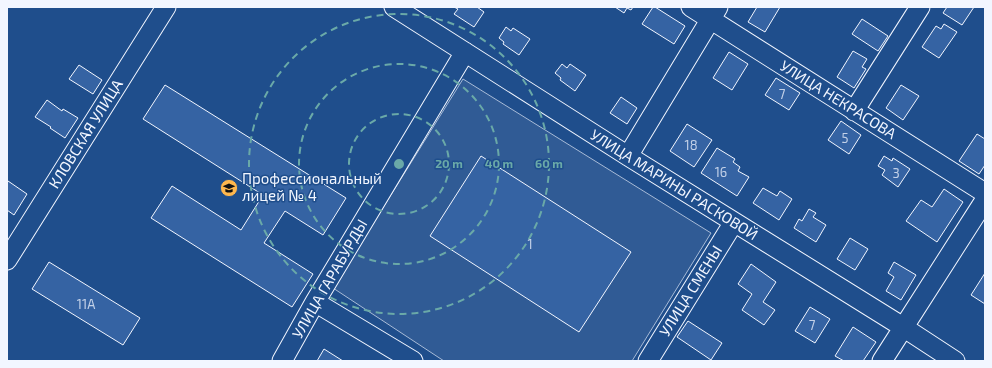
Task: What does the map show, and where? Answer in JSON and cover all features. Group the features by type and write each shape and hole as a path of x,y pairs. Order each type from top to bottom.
{"street":[{"name":"КЛОВСКАЯ УЛИЦА","path":"7,260 166,7"},
{"name":"УЛИЦА МАРИНЫ РАСКОВОЙ","path":"394,7 955,361"},
{"name":"УЛИЦА НЕКРАСОВА","path":"691,7 714,13 854,111 985,193"},
{"path":"854,111 920,7"},
{"path":"628,156 714,13"},
{"name":"УЛИЦА ГАРАБУРДЫ","path":"282,361 315,302 465,52"},
{"path":"882,361 985,200"},
{"name":"УЛИЦА СМЕНЫ","path":"648,361 734,222"},
{"path":"315,302 413,361"}],"shaded area":[{"path":"463,79 711,233 632,361 444,361 333,288"}],"building":[{"path":"454,7 477,7 484,12 474,27 454,14 458,9"},
{"path":"615,7 633,7 631,10 627,8 624,13"},
{"path":"653,7 685,26 674,44 642,24"},
{"path":"757,7 780,7 765,32 748,22"},
{"path":"947,7 974,7 962,25 943,13"},
{"path":"862,19 888,36 878,51 852,34"},
{"path":"944,24 957,32 939,58 922,47 936,26 941,29"},
{"path":"506,27 511,31 513,28 530,39 519,55 503,44 504,42 499,38"},
{"path":"853,51 867,59 862,67 866,69 854,88 837,77"},
{"path":"729,52 748,64 732,90 713,78"},
{"path":"562,64 567,68 570,64 586,75 575,91 560,80 561,78 555,73"},
{"path":"79,65 102,80 93,94 69,79"},
{"path":"776,78 800,93 789,110 765,95"},
{"path":"165,85 346,198 323,235 285,211 264,243 313,274 292,307 151,218 172,186 241,230 263,195 143,119"},
{"path":"901,85 919,96 903,120 886,108"},
{"path":"621,97 637,108 627,124 610,113"},
{"path":"47,100 62,111 63,109 78,118 65,138 35,117"},
{"path":"841,121 861,135 849,154 828,140"},
{"path":"687,124 712,140 694,167 670,151"},
{"path":"977,134 985,139 985,165 979,174 959,161"},
{"path":"717,148 735,159 733,162 740,167 738,171 749,177 737,196 701,173"},
{"path":"481,156 631,252 579,332 430,236"},
{"path":"884,156 892,161 893,158 910,169 898,187 882,175 885,170 878,166"},
{"path":"8,181 27,194 14,215 7,210"},
{"path":"763,188 777,196 780,191 792,199 779,220 753,203"},
{"path":"944,189 963,202 937,242 906,221 921,200 932,207"},
{"path":"809,209 816,213 813,217 826,225 816,242 794,228 799,219 802,221"},
{"path":"850,238 868,249 855,270 837,259"},
{"path":"49,262 140,318 123,345 32,289"},
{"path":"894,262 916,275 901,300 886,291 894,277 888,273"},
{"path":"751,264 776,282 763,302 775,310 764,325 742,310 752,294 738,284"},
{"path":"985,273 985,304 971,295"},
{"path":"810,307 830,319 815,343 795,331"},
{"path":"688,321 722,343 711,360 677,337"},
{"path":"853,327 876,342 863,361 844,361 835,356"},
{"path":"324,349 343,361 317,361"}],"place":[{"name":"Профессиональный лицей № 4","path":"229,188"}]}
